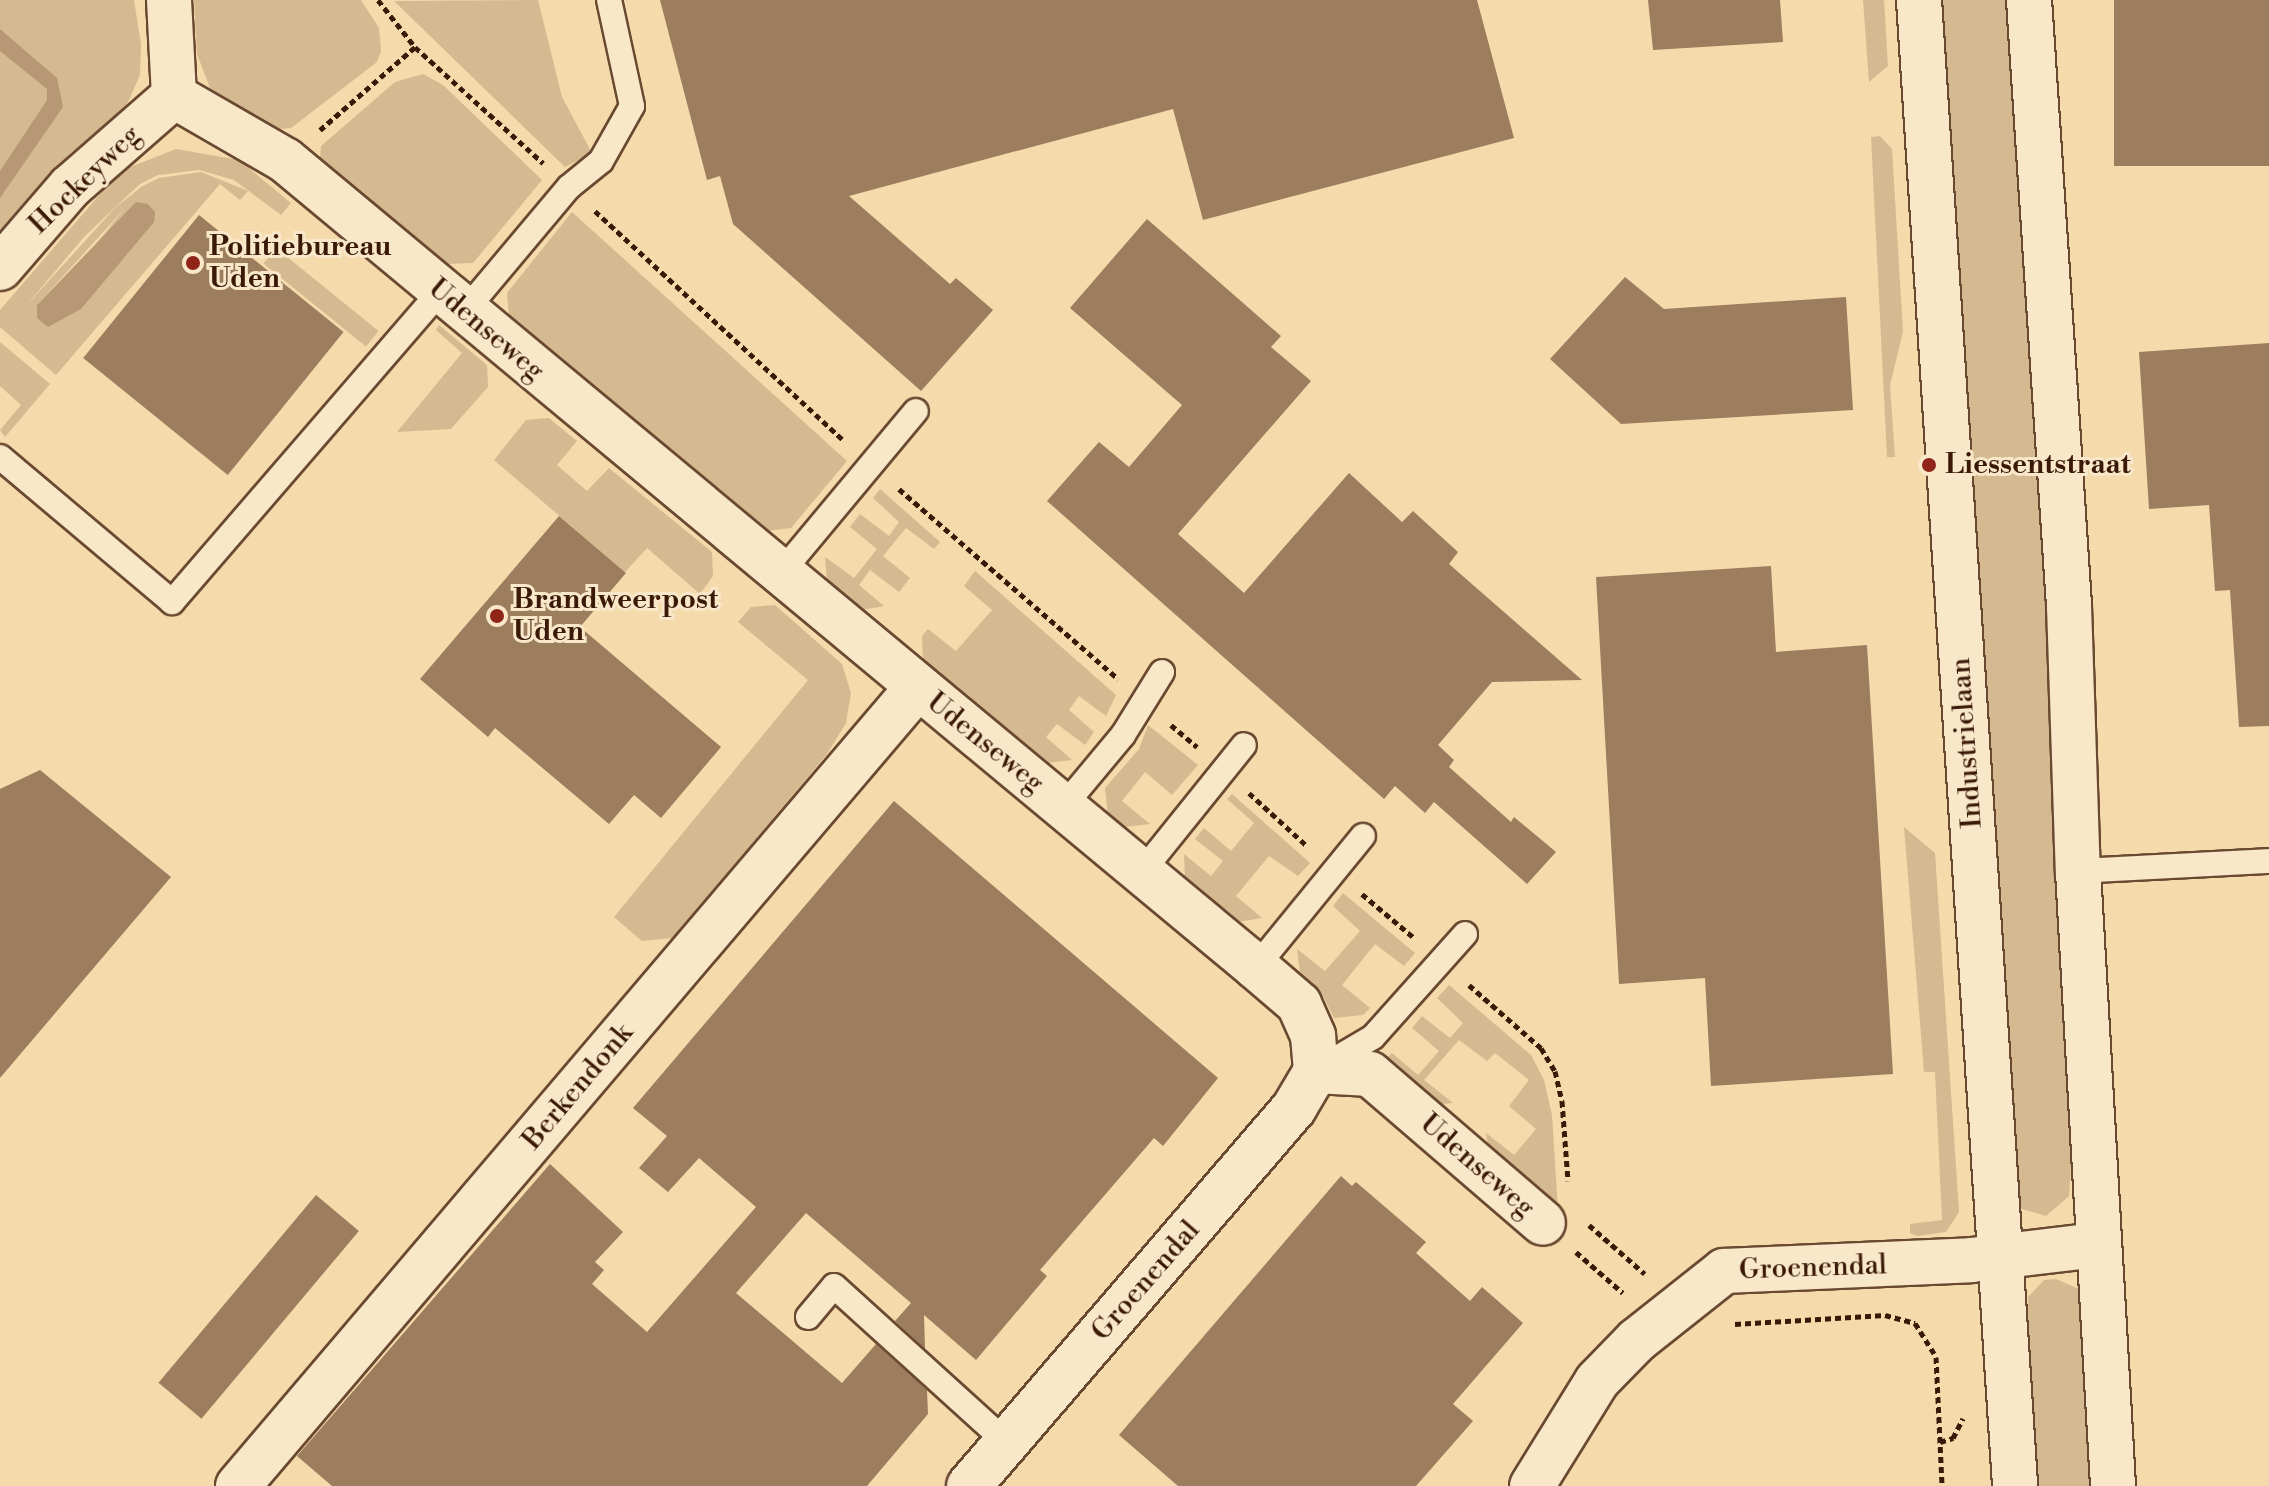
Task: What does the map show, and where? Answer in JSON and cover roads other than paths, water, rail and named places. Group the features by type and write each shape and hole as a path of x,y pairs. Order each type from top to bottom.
{"street":[{"path":"169,0 174,96"},
{"name":"Industrielaan","path":"1919,0 2015,1486"},
{"path":"2029,0 2069,606 2096,1245 2113,1486"},
{"name":"Udenseweg","path":"174,96 285,160 452,302 1256,967 1299,1004 1313,1036 1316,1071 1370,1074 1565,1211"},
{"name":"Hockeyweg","path":"0,268 70,187 174,96"},
{"name":"Berkendonk","path":"238,1486 917,688"},
{"name":"Groenendal","path":"969,1486 1294,1108 1316,1071"},
{"name":"Groenendal","path":"1532,1486 1597,1381 1668,1314 1724,1271 2000,1256 2096,1245"}],"lane":[{"path":"0,457 172,602 452,302 569,187 601,161 632,106 609,0"},
{"path":"780,574 916,411"},
{"path":"1063,807 1123,735 1141,699 1162,672"},
{"path":"1141,873 1244,745"},
{"path":"1256,967 1363,836"},
{"path":"2078,871 2269,861"},
{"path":"1316,1071 1373,1037 1465,934"},
{"path":"808,1317 834,1286 1007,1443"}],"place":[{"name":"Politiebureau Uden","path":"193,263"},
{"name":"Liessentstraat","path":"1929,465"},
{"name":"Brandweerpost Uden","path":"497,616"}]}
